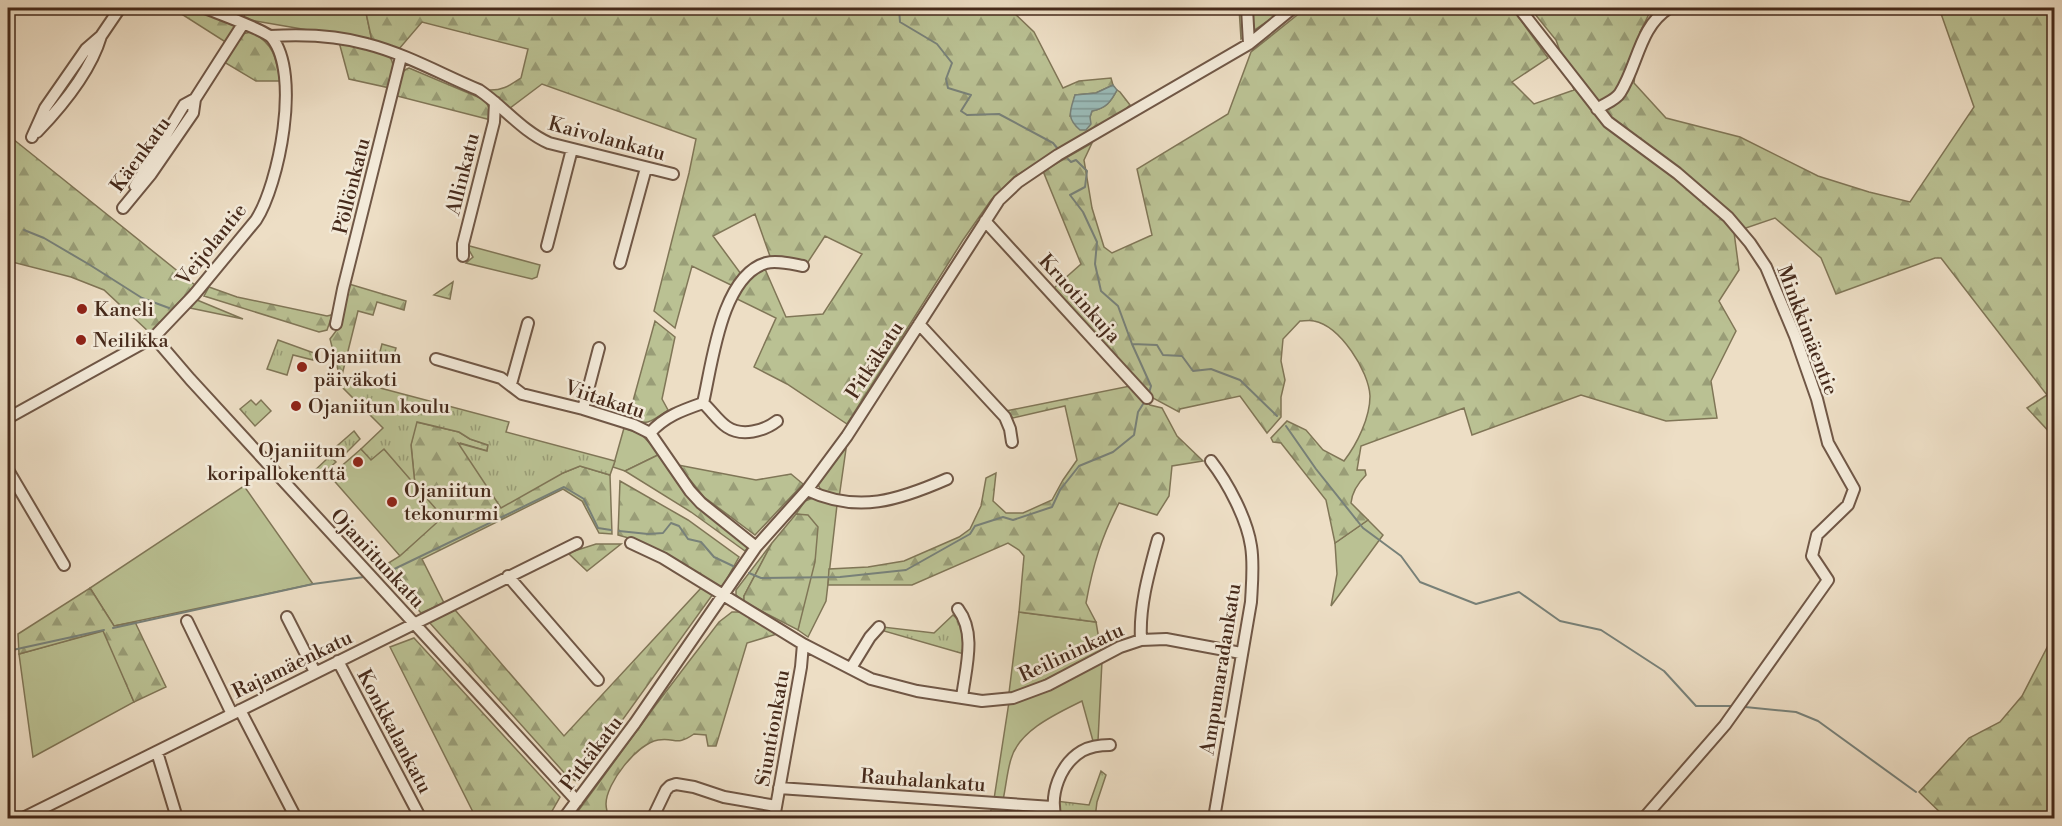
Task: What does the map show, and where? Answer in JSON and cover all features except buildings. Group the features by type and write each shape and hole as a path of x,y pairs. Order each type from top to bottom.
{"street":[{"path":"101,36 96,54 63,103 32,137 45,108 86,49 101,36 120,8"},
{"path":"205,8 270,36"},
{"path":"1247,8 1249,44"},
{"name":"Pitkäkatu","path":"564,819 635,723 756,548 807,490 847,436 999,200 1018,182 1058,155 1249,44 1293,8"},
{"name":"Minkkimäentie","path":"1519,8 1608,122 1677,173 1728,217 1750,243 1766,267 1795,336 1817,399 1828,442 1854,489 1848,505 1817,536 1812,556 1828,580 1736,710 1644,819"},
{"path":"1597,109 1619,95 1650,25 1669,8"},
{"name":"Käenkatu","path":"195,99 184,105 144,168 123,207 151,174 192,113 195,99 243,24"},
{"name":"Kaivolankatu","path":"270,36 303,34 369,44 479,90 532,136 549,143 673,174"},
{"name":"Veijolantie","path":"8,418 154,337 194,295 256,220 270,194 284,129 283,67 278,48 270,36"},
{"name":"Pöllönkatu","path":"336,324 402,57"},
{"name":"Allinkatu","path":"462,256 494,122 495,102"},
{"path":"547,246 572,149"},
{"path":"620,263 645,168"},
{"name":"Kruotinkuja","path":"985,221 1147,398"},
{"path":"703,403 726,307 740,282 753,270 766,263 803,266"},
{"path":"511,384 528,323"},
{"path":"920,324 1005,417 1012,442"},
{"name":"Ojaniitunkatu","path":"154,337 189,379 577,801"},
{"path":"583,409 599,348"},
{"name":"Viitakatu","path":"436,359 501,378 522,394 583,409 634,425 650,433 690,491 701,503 756,548"},
{"path":"703,403 728,428 754,432 777,422"},
{"path":"650,433 673,414 703,403"},
{"name":"Ampumaradankatu","path":"1211,461 1221,474 1244,521 1251,545 1253,572 1251,602 1214,819"},
{"path":"8,470 64,565"},
{"path":"807,490 842,502 865,504 915,493 947,479"},
{"path":"1141,640 1143,596 1158,539"},
{"name":"Rajamäenkatu","path":"23,819 577,543"},
{"name":"Reilininkatu","path":"631,543 663,558 803,644 872,680 898,688 962,699 1000,700 1022,696 1048,685 1120,646 1141,640 1166,639 1241,653"},
{"path":"508,576 598,680"},
{"path":"958,609 964,616 968,634 962,699"},
{"path":"287,617 315,672"},
{"path":"187,621 296,819"},
{"path":"851,668 879,627"},
{"name":"Siuntionkatu","path":"774,819 803,644"},
{"name":"Konkkalankatu","path":"338,661 420,817"},
{"path":"1056,819 1052,807 1055,790 1061,773 1070,760 1083,750 1110,745"},
{"path":"157,752 177,819"},
{"path":"654,815 666,790 676,784 694,787 724,797 777,806"},
{"name":"Rauhalankatu","path":"779,788 1052,807"}],"green space":[{"path":"172,8 194,8 233,23 235,32 227,43"},
{"path":"245,8 365,8 372,41 244,19"},
{"path":"365,8 1009,8 1034,32 1063,88 1079,81 1111,78 1113,85 1096,93 1075,95 1070,116 1090,117 1092,111 1108,104 1117,90 1130,105 1119,115 1014,177 991,200 963,240 847,424 787,384 754,367 776,318 735,298 753,275 765,269 786,317 823,314 862,254 825,236 808,262 771,259 755,214 713,236 741,274 733,286 692,266 675,328 654,311 696,139 542,84 510,108 487,90 497,90 521,78 528,49 422,22 399,49 372,41"},
{"path":"1239,8 1287,8 1241,39"},
{"path":"1306,8 1512,8 1548,58 1512,82 1534,104 1574,90 1556,40 1530,8 1652,8 1640,32 1634,83 1666,118 1740,137 1818,176 1910,202 1974,107 1939,8 2054,8 2054,437 2027,408 2047,395 1941,258 1935,258 1836,294 1821,258 1775,218 1734,232 1739,270 1719,301 1736,331 1711,381 1717,418 1666,421 1581,395 1472,435 1464,408 1361,446 1357,470 1365,470 1366,475 1356,488 1351,503 1368,520 1335,543 1326,500 1281,443 1273,442 1271,438 1287,421 1306,430 1323,450 1344,461 1362,430 1368,413 1370,396 1359,363 1343,340 1334,331 1312,321 1300,321 1283,339 1281,361 1285,380 1281,397 1281,417 1267,433 1240,396 1180,409 1179,412 1151,397 1054,288 1081,264 1043,171 1092,143 1084,160 1092,208 1104,247 1112,253 1152,235 1137,169 1228,114 1251,52"},
{"path":"251,32 265,41 273,52 280,81 256,81 224,62 242,34"},
{"path":"339,42 388,55 393,66 390,88 349,79"},
{"path":"409,68 485,100 491,112 491,120 397,96 401,76"},
{"path":"8,135 195,285 150,333 104,290 71,277 8,261 10,190"},
{"path":"466,245 540,265 537,277 532,279 466,263 473,257"},
{"path":"453,282 450,299 434,295"},
{"path":"349,284 406,301 404,310 377,302 373,315 358,311 342,375 338,370 330,339 339,327"},
{"path":"209,287 237,297 327,316 331,315 334,310 327,330 319,332 204,296"},
{"path":"197,300 243,319 190,308"},
{"path":"655,321 675,337 662,399 668,410 653,420 640,422 628,419"},
{"path":"278,340 314,353 313,360 293,355 287,375 267,369"},
{"path":"382,344 396,348 392,363 378,359"},
{"path":"346,379 509,422 506,432 615,461 610,475 580,466 501,508 458,443 487,451 488,445 470,439 459,432 417,422 411,445 415,485 384,449 371,460 361,449 383,428 343,388"},
{"path":"1130,386 1150,405 1162,408 1177,436 1203,461 1172,466 1169,496 1157,515 1119,503 1098,552 1086,603 1096,622 1019,612 1024,556 1008,543 912,585 828,585 829,569 868,567 904,561 959,537 970,529 981,506 986,478 996,473 993,501 1006,513 1023,513 1052,500 1077,460 1065,406 1013,418 1006,411"},
{"path":"251,400 256,405 261,400 271,411 255,426 240,409"},
{"path":"416,422 459,432 470,439 488,445 487,451 563,473 580,466 610,475 612,534 599,533 582,501 563,489 422,559 444,603 421,613 382,567 400,556 443,517 415,485 411,444"},
{"path":"624,428 641,434 660,454 625,471 613,467"},
{"path":"354,431 360,439 342,457 337,446"},
{"path":"847,442 839,498 824,492 818,484"},
{"name":"Ojaniitun tekonurmi","path":"361,449 371,459 384,449 444,517 400,556 330,476"},
{"path":"660,454 686,495 748,547 745,551 691,512 625,471"},
{"path":"330,456 336,462 316,480 311,474"},
{"path":"678,465 756,480 791,474 803,484 755,535 704,497"},
{"path":"620,481 688,520 739,557 720,591 659,551 618,535"},
{"path":"244,486 313,584 114,626 90,588"},
{"path":"813,498 837,505 826,601 808,637 798,630 808,516 796,514 805,501"},
{"path":"796,514 808,515 818,527 815,562 798,630 744,602 744,596 772,543"},
{"path":"1368,520 1383,535 1331,606 1337,574 1335,543"},
{"path":"772,543 744,596 744,602 736,595 736,590"},
{"path":"596,544 621,544 587,571 568,553"},
{"path":"702,587 713,594 580,779 576,781 568,777 429,622 455,610 564,736"},
{"path":"90,588 114,626 135,622 166,687 134,702 103,631 19,654 18,634"},
{"path":"732,612 744,612 777,634 747,643 716,746 708,746 706,735 694,734 679,741 664,739 650,743 632,756 611,786 606,804 608,818 573,818 719,622"},
{"path":"1019,612 1096,622 1101,651 1044,680 1009,693"},
{"path":"953,615 963,628 964,654 884,631 883,627 934,633"},
{"path":"104,630 134,702 33,757 19,654"},
{"path":"2054,634 2054,818 1946,818 1919,792 1969,738 2000,722 2022,696"},
{"path":"414,638 560,797 548,818 476,818 390,647"},
{"path":"1102,661 1098,741 1093,741 1082,701 1051,717 1022,739 1015,749 1003,800 994,799 1009,702"},
{"path":"1101,771 1106,775 1097,802 1095,818 1060,818 1056,801 1089,805"},
{"path":"992,806 1007,807 1005,818 989,818"}],"water":[{"path":"1113,85 1117,90 1112,98 1101,108 1092,111 1091,124 1086,130 1080,130 1070,114 1075,95 1096,93"}],"waterway":[{"path":"899,8 900,22 937,44 952,63 946,79 948,88 971,95 961,111 967,115 999,114 1053,143 1058,149"},
{"path":"1068,159 1071,162 1076,160 1087,171 1085,187 1070,195 1083,212 1097,242 1095,264 1101,291 1118,306 1132,344 1157,345 1163,355 1182,356 1193,371 1211,369 1240,380 1277,416"},
{"path":"24,230 44,238 142,298 169,308"},
{"path":"1132,344 1151,386 1149,393"},
{"path":"749,573 761,578 840,577 906,570 970,534 975,526 1003,517 1013,520 1052,507 1060,490 1079,466 1113,452 1134,435 1138,412 1145,401"},
{"path":"1286,426 1316,469 1363,528 1401,556 1420,582 1476,604 1519,592 1560,621 1601,630 1664,671 1696,706 1731,706"},
{"path":"386,573 564,487 584,499 598,528 611,530"},
{"path":"619,531 663,533 671,523 679,526 688,539 701,542 714,557 733,566"},
{"path":"113,628 313,584 364,577"},
{"path":"8,651 104,630"},
{"path":"1745,707 1796,712 1818,721 1916,792"}],"place":[{"name":"Kaneli","path":"82,309"},
{"name":"Neilikka","path":"81,340"},
{"name":"Ojaniitun päiväkoti","path":"302,367"},
{"name":"Ojaniitun koulu","path":"296,406"},
{"name":"Ojaniitun koripallokenttä","path":"358,462"},
{"name":"Ojaniitun tekonurmi","path":"392,502"}]}
